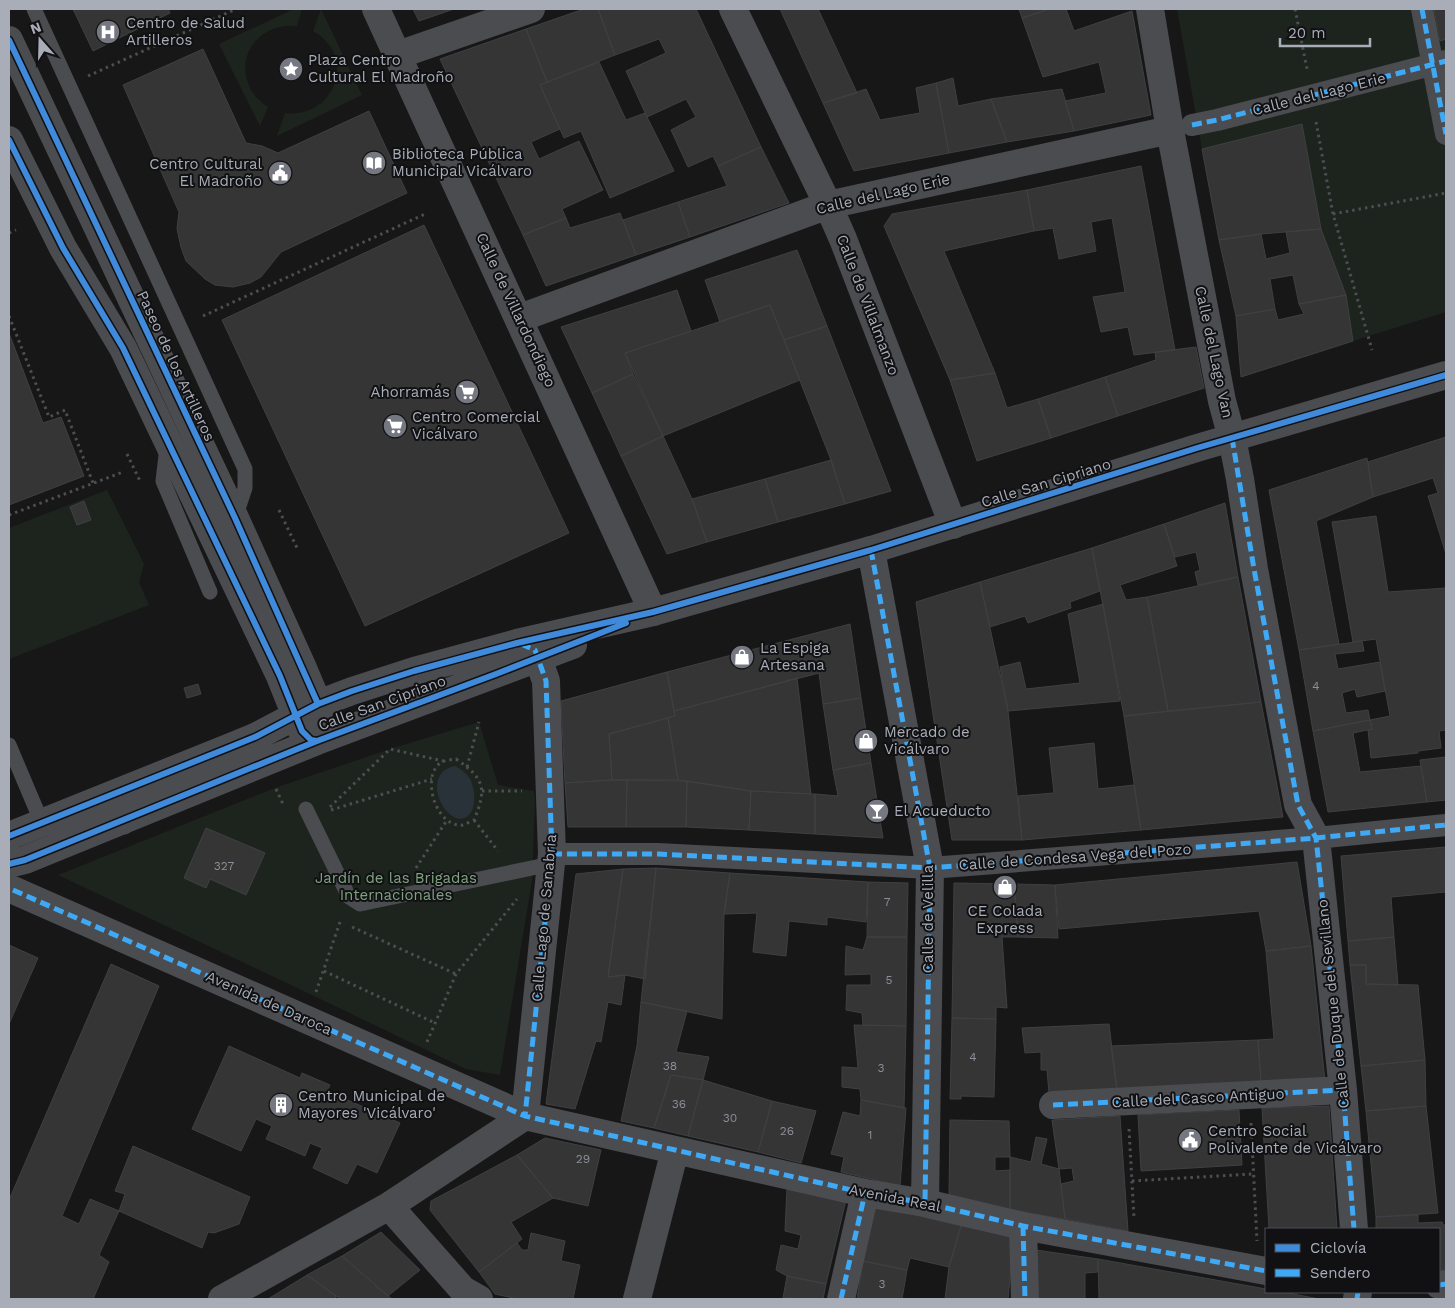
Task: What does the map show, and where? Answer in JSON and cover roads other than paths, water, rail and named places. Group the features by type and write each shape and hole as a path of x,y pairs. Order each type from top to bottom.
{"street":[{"name":"Calle de Villardondiego","path":"376,9 520,318 653,612"},
{"path":"398,55 530,9"},
{"name":"Calle de Villalmanzo","path":"733,9 828,205 843,240 953,525"},
{"name":"Calle del Lago Van","path":"1150,9 1181,127 1222,401 1232,438 1254,569 1298,805 1316,838"},
{"path":"1422,9 1439,63 1446,134"},
{"name":"Paseo de los Artilleros","path":"9,40 235,518 308,723"},
{"name":"Calle del Lago Erie","path":"520,318 828,205 1181,127 1439,63"},
{"path":"9,140 63,248 123,348 244,600 308,723"},
{"name":"Calle San Cipriano","path":"9,836 255,737 308,723 653,612 872,550 1232,438 1446,375"},
{"name":"Calle de Velilla","path":"872,550 930,868 925,1203"},
{"name":"Calle San Cipriano","path":"11,877 25,860 122,821 308,723 352,691 414,671 528,651"},
{"name":"Calle Lago de Sanabria","path":"525,1116 552,859 546,681 528,651"},
{"name":"Calle de Condesa Vega del Pozo","path":"552,859 658,854 930,868 1316,838 1446,825"},
{"name":"Calle de Duque del Sevillano","path":"1316,838 1343,1090 1354,1228"},
{"name":"Avenida de Daroca","path":"11,877 305,1019 525,1116"},
{"name":"Calle del Casco Antiguo","path":"1053,1106 1343,1090"},
{"path":"231,1297 389,1206 525,1116"},
{"name":"Avenida Real","path":"525,1116 865,1193 925,1203 1023,1226 1262,1270"},
{"path":"637,1299 675,1150"},
{"path":"841,1299 865,1193"},
{"path":"389,1206 463,1290 479,1299"},
{"path":"1023,1226 1025,1299"}],"lane":[{"path":"34,9 245,469 245,488 235,518"},
{"path":"168,441 163,481 210,592"},
{"path":"9,745 42,823"},
{"path":"306,809 350,897 360,904 552,859"}],"place":[{"name":"Centro de Salud Artilleros","path":"108,32"},
{"name":"Plaza Centro Cultural El Madroño","path":"291,69"},
{"name":"Biblioteca Pública Municipal Vicálvaro","path":"374,163"},
{"name":"Centro Cultural El Madroño","path":"280,173"},
{"name":"Ahorramás","path":"467,392"},
{"name":"Centro Comercial Vicálvaro","path":"395,426"},
{"name":"La Espiga Artesana","path":"742,657"},
{"name":"Mercado de Vicálvaro","path":"866,741"},
{"name":"El Acueducto","path":"877,811"},
{"name":"CE Colada Express","path":"1005,887"},
{"name":"Centro Municipal de Mayores 'Vicálvaro'","path":"281,1105"},
{"name":"Centro Social Polivalente de Vicálvaro","path":"1190,1140"}],"park label":[{"name":"Jardín de las Brigadas Internacionales","path":"396,886"}]}
